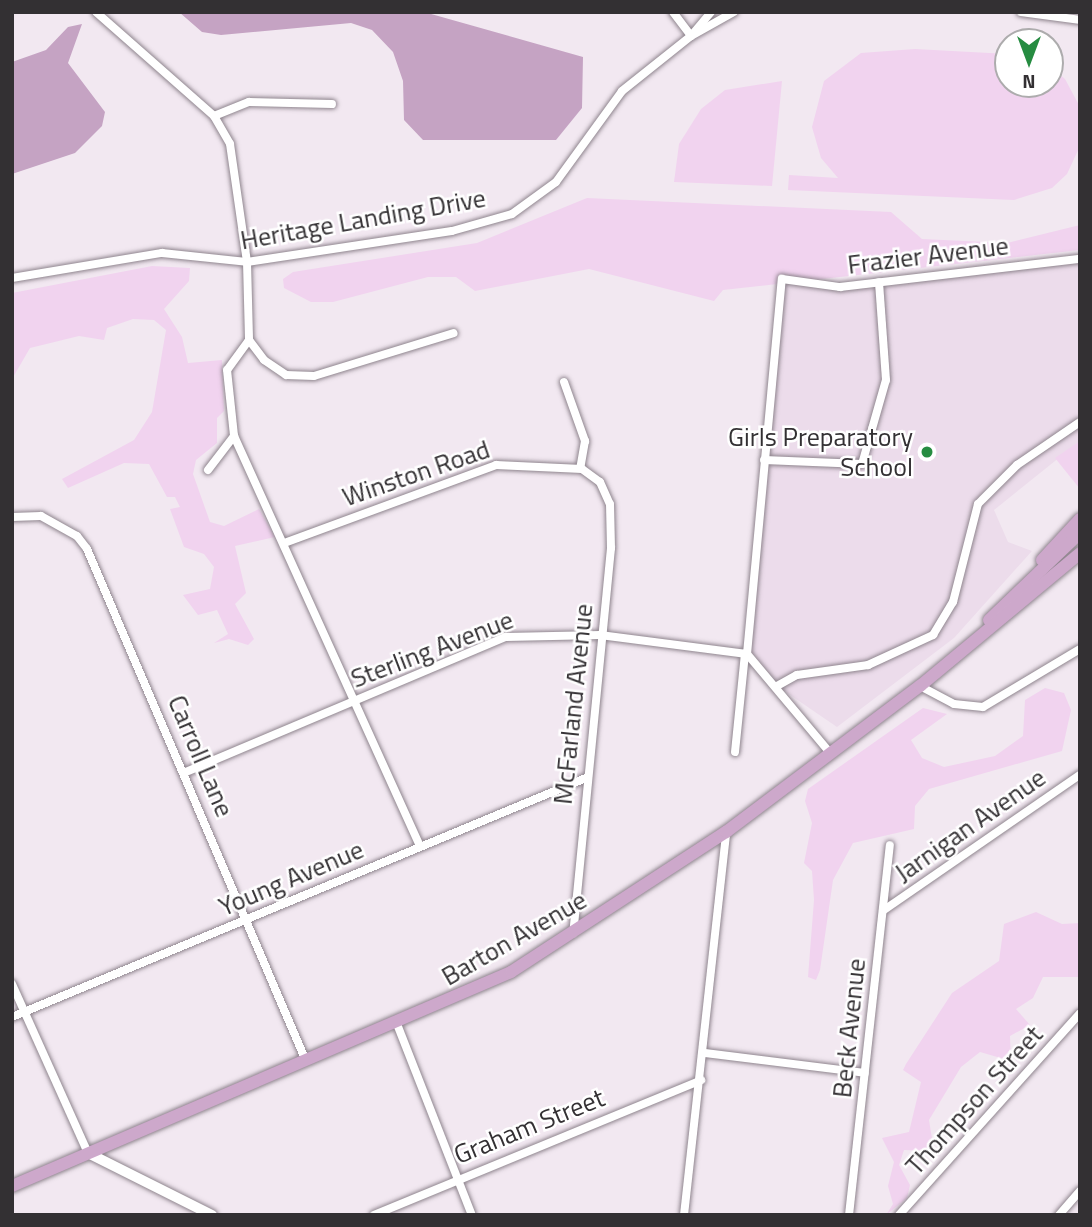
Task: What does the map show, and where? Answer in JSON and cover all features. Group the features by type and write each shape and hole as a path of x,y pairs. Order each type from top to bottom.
{"main road":[{"path":"992,617 1080,519"},
{"name":"Barton Avenue","path":"950,661 1080,533"},
{"name":"Barton Avenue","path":"12,1186 397,1024 511,972 726,832 920,686 1080,553"}],"street":[{"path":"96,12 214,117 230,145 247,262 249,340 227,370 234,436 287,542 420,846"},
{"path":"673,12 691,36"},
{"name":"Heritage Landing Drive","path":"691,36 711,12"},
{"name":"Heritage Landing Drive","path":"12,278 162,253 247,262 452,231 512,214 556,182 622,91 691,36 734,12"},
{"path":"1021,12 1080,20"},
{"path":"214,117 249,102 332,104"},
{"name":"Frazier Avenue","path":"764,460 782,279 840,288 1080,260"},
{"path":"735,752 764,460 862,464 886,380 879,282"},
{"path":"249,340 286,375 314,376 454,333"},
{"path":"564,382 585,441 580,468"},
{"path":"777,686 797,675 867,665 933,635 953,602 978,504 1017,465 1080,422"},
{"path":"208,470 234,436"},
{"name":"Winston Road","path":"287,542 496,465 580,468"},
{"name":"McFarland Avenue","path":"573,933 600,635 611,548 610,504 600,482 580,468"},
{"name":"Carroll Lane","path":"12,517 41,516 77,536 87,549 186,772 306,1061"},
{"name":"Sterling Avenue","path":"186,772 506,637 600,635 746,654"},
{"path":"920,686 954,704 982,707 1080,649"},
{"path":"746,654 777,686 831,754"},
{"name":"Jarnigan Avenue","path":"884,910 1080,775"},
{"name":"Young Avenue","path":"12,1017 586,778"},
{"path":"684,1215 705,1053 726,832"},
{"name":"Beck Avenue","path":"849,1215 890,845"},
{"path":"12,984 88,1153 212,1215"},
{"name":"Thompson Street","path":"899,1215 1080,1013"},
{"path":"397,1024 471,1215"},
{"path":"705,1053 865,1073"},
{"name":"Graham Street","path":"374,1215 458,1176 701,1080"},
{"path":"1065,1212 1080,1191"}],"shaded area":[{"path":"179,12 424,12 583,57 582,108 556,140 423,140 404,120 403,81 393,52 372,30 351,23 221,35 202,32"},
{"path":"82,24 68,63 105,112 102,126 75,153 12,174 12,62 46,50 68,27"},
{"path":"915,49 994,53 994,98 1064,98 1064,78 1080,107 1080,146 1067,174 1052,188 1014,200 788,190 789,175 838,178 821,158 812,127 824,81 861,53"},
{"path":"782,81 772,186 674,182 679,144 701,109 725,90"},
{"path":"587,198 891,212 922,239 1007,243 1080,225 1080,250 723,290 714,301 589,269 475,291 456,277 428,277 333,302 311,302 284,288 283,279 293,272 477,243"},
{"path":"1080,259 1080,441 994,510 1008,542 1032,551 954,638 837,727 777,686 747,654 782,279 840,287"},
{"path":"152,266 190,268 189,281 164,309 182,337 188,363 222,360 224,411 217,418 217,443 196,460 193,474 210,522 224,526 259,509 275,537 235,546 246,593 235,604 254,639 248,645 229,639 214,643 228,634 217,610 198,615 183,595 210,589 214,567 204,554 184,547 170,509 180,507 175,497 167,497 149,464 124,463 68,488 62,479 134,440 152,412 166,330 154,320 133,319 107,328 104,340 79,336 30,348 12,379 12,293"},
{"path":"1080,441 1080,489 1055,458"},
{"path":"1045,688 1064,693 1071,710 1062,751 929,789 915,806 914,829 853,843 833,880 820,970 816,980 808,977 814,900 812,871 804,863 812,823 805,801 808,789 923,708 947,714 911,740 922,758 944,767 995,756 1023,736 1025,700"},
{"path":"1036,912 1062,924 1080,923 1080,977 1043,977 1033,998 1016,1009 1030,1025 1010,1036 1011,1061 980,1052 961,1067 929,1120 934,1151 904,1150 899,1165 910,1185 907,1198 886,1215 893,1204 888,1186 894,1162 882,1138 909,1132 921,1082 903,1070 952,993 999,961 1004,924"}],"place":[{"name":"Girls Preparatory School","path":"927,452"}]}
